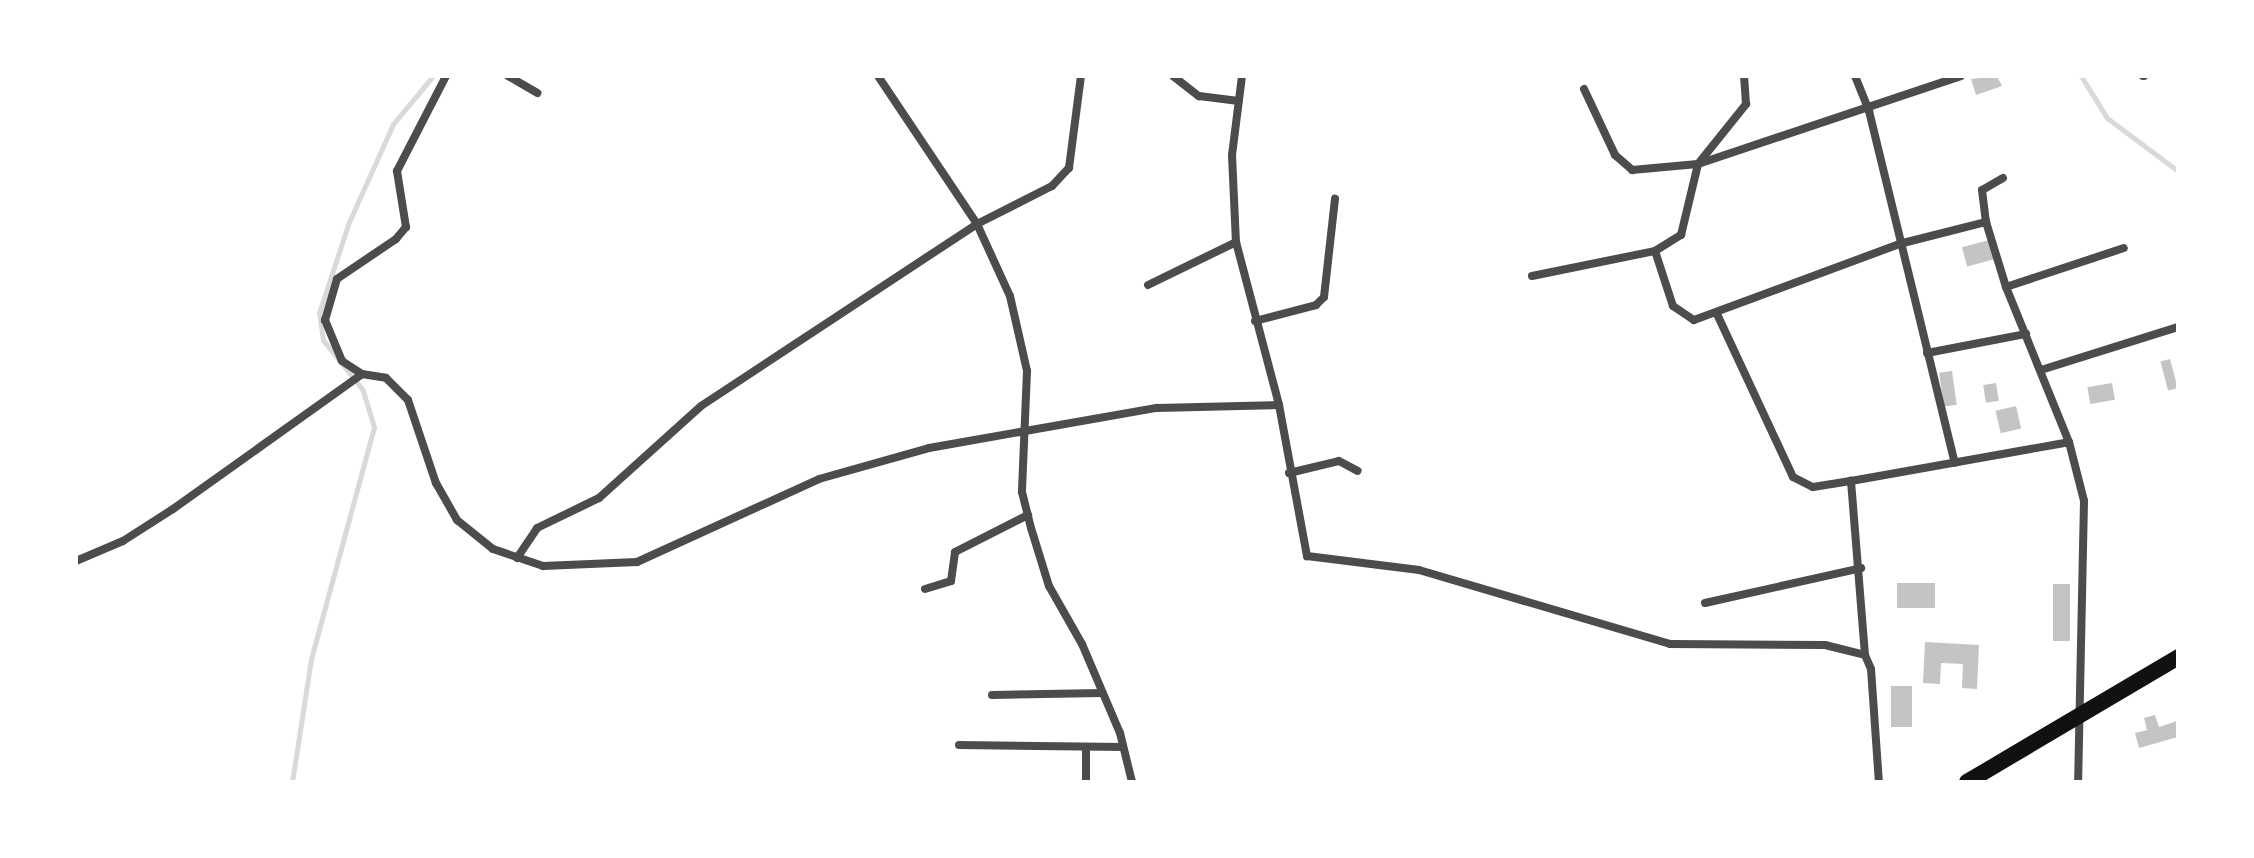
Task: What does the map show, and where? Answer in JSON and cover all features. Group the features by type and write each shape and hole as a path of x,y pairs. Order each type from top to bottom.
{"main road":[{"path":"1967,782 2178,657"}],"street":[{"path":"446,76 397,171 406,227 396,239 337,279 328,299 325,320 332,344 342,361 362,374 386,378 408,400 436,483 457,520 493,549 543,566 637,562 819,479 1026,427 1157,408 1279,405"},
{"path":"508,76 538,93"},
{"path":"878,76 977,224 1014,311 1027,371 1022,492 1049,586 1102,693 1123,747 1132,782"},
{"path":"517,558 537,528 599,498 701,406 977,224 1052,186 1069,168 1081,76"},
{"path":"1173,76 1199,96 1239,101"},
{"path":"1242,76 1232,155 1236,242 1279,405 1305,552 1313,558 1375,561 1419,570 1670,644 1825,645 1865,655"},
{"path":"1532,276 1655,251 1681,235 1698,164 1746,104 1744,76"},
{"path":"1855,76 1869,111 1899,244 1955,463"},
{"path":"1584,89 1624,165 1632,170 1698,164 1869,111 1961,76"},
{"path":"2003,178 1982,190 1986,222 2006,287 2069,442 2084,501 2078,782"},
{"path":"1255,321 1316,305 1324,297 1335,199"},
{"path":"1655,251 1673,306 1681,316 1694,320 1899,244 1986,222"},
{"path":"1148,285 1236,242"},
{"path":"2006,287 2124,248"},
{"path":"1717,314 1793,477 1813,487 2069,442"},
{"path":"2041,370 2178,327"},
{"path":"1927,353 2026,334"},
{"path":"76,561 123,541 173,509 362,374"},
{"path":"1289,473 1339,461 1358,471"},
{"path":"1851,481 1861,568 1865,655 1871,669 1879,782"},
{"path":"925,589 951,581 955,552 960,548 1028,515"},
{"path":"1705,603 1861,568"},
{"path":"992,695 1102,693"},
{"path":"959,745 1086,749 1123,747"},
{"path":"1086,749 1086,782"}],"building":[{"path":"1997,76 2002,86 1976,95 1971,79"},
{"path":"1989,240 1994,259 1967,267 1962,247"},
{"path":"2170,359 2178,388 2168,391 2160,362"},
{"path":"1952,371 1957,405 1944,406 1939,373"},
{"path":"1996,383 1999,401 1986,403 1983,385"},
{"path":"2112,383 2115,400 2090,404 2087,387"},
{"path":"2016,406 2021,428 2001,433 1996,411"},
{"path":"1897,583 1935,583 1935,608 1897,608"},
{"path":"2053,584 2070,584 2070,641 2053,641"},
{"path":"1925,642 1979,645 1977,689 1962,688 1963,664 1941,663 1940,684 1923,683"},
{"path":"1891,686 1912,686 1912,727 1891,727"},
{"path":"2155,715 2159,727 2177,721 2178,737 2139,748 2135,733 2147,730 2144,718"}],"waterway":[{"path":"292,782 311,659 374,427 363,390 323,340 319,313 349,222 393,124 433,76"},
{"path":"2081,76 2107,118 2178,171"}]}
